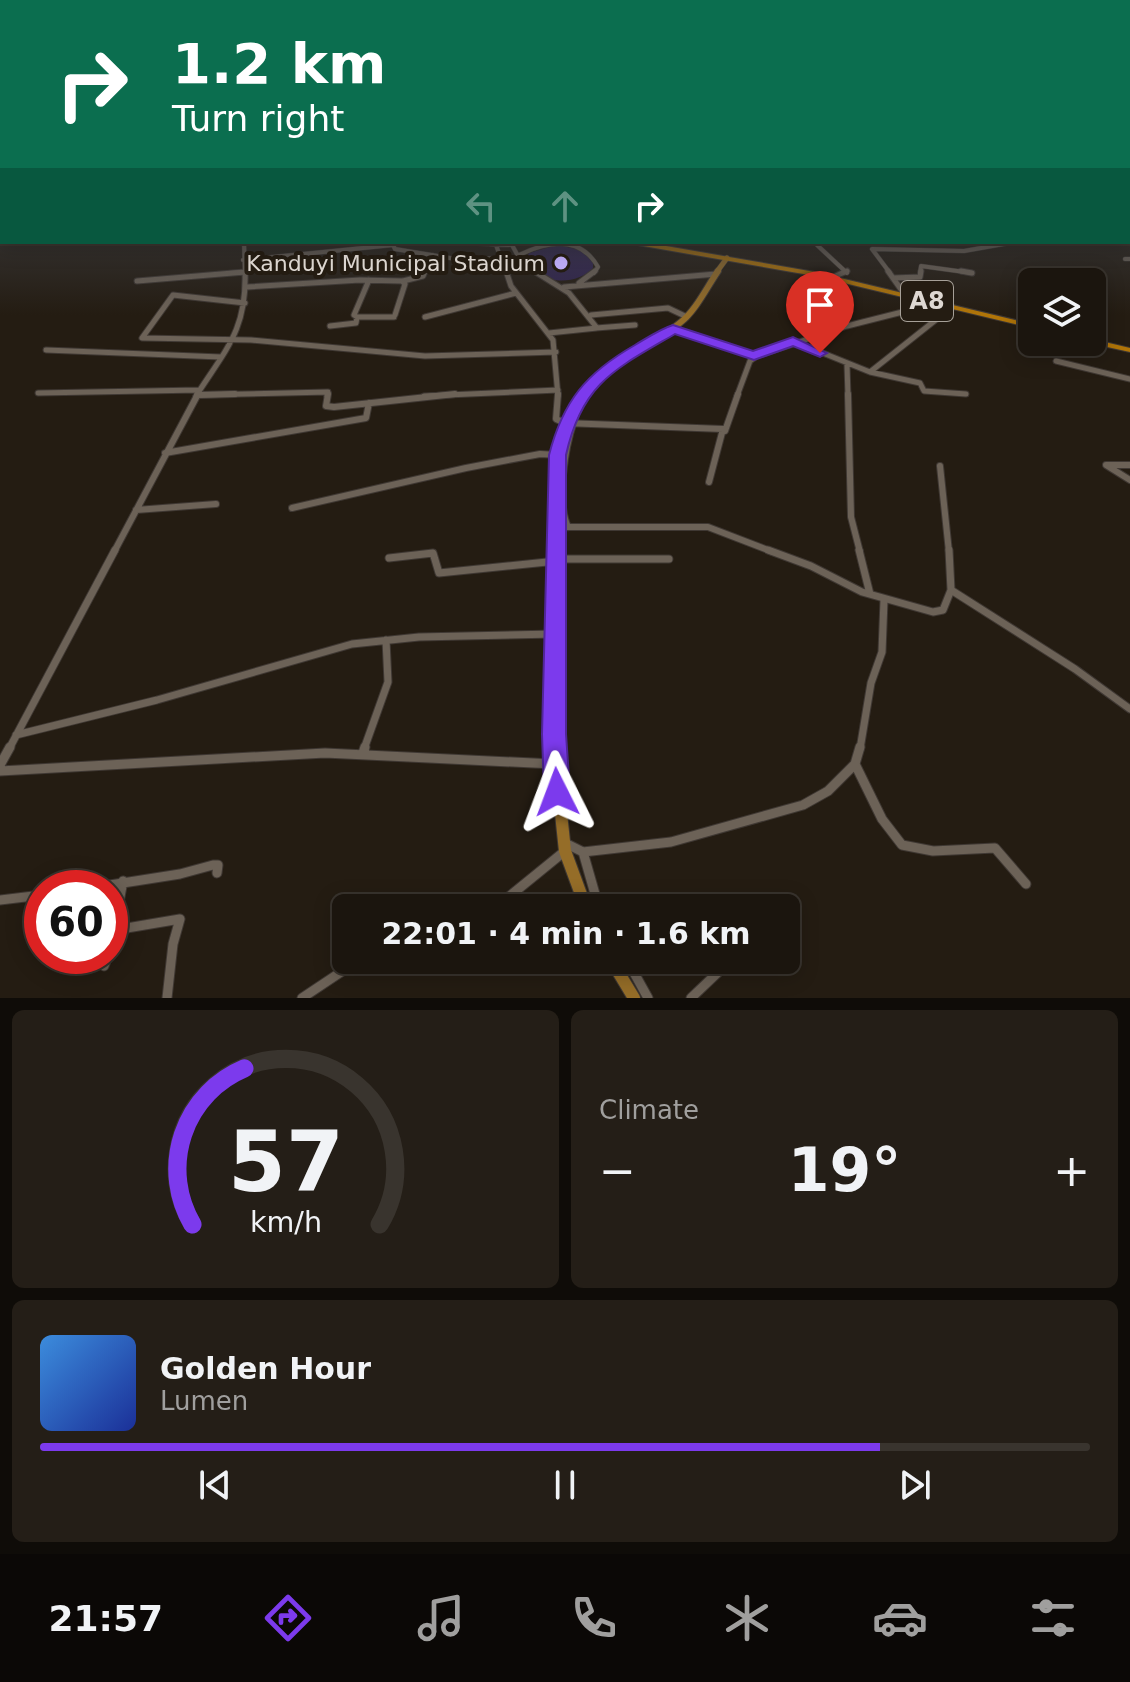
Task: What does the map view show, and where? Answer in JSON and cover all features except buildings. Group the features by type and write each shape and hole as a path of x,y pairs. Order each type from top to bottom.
{"highway":[{"name":"A8","path":"643,244 722,262 822,276 1018,323"},
{"path":"1106,344 1130,350"}],"main road":[{"path":"581,894 564,846 554,764 557,560 563,527 558,455 583,393 603,371 673,329 687,317 722,262"},
{"path":"619,974 634,998"}],"street":[{"path":"0,765 198,393 235,340 242,324 247,287 244,244"},
{"path":"243,260 385,244"},
{"path":"394,244 393,248 462,260 498,258"},
{"path":"495,244 498,258 516,293 549,333 556,352 556,419 725,431"},
{"path":"506,244 512,245 524,267"},
{"path":"519,255 550,244"},
{"path":"563,244 585,250 596,262 597,270 588,279 564,287"},
{"path":"905,295 872,249 964,251 1004,244"},
{"path":"817,245 849,273 831,278"},
{"path":"247,287 402,281 423,276 433,255"},
{"path":"564,287 722,262"},
{"path":"501,265 524,267 564,287 591,315 596,328"},
{"path":"893,278 920,277 921,266 972,273"},
{"path":"137,281 245,272"},
{"path":"357,317 354,315 369,280"},
{"path":"357,317 394,316 405,284 402,281"},
{"path":"425,317 516,293"},
{"path":"245,303 173,295 142,337 235,340 425,356 556,352"},
{"path":"709,482 750,361 793,341 860,320 938,303"},
{"path":"870,372 952,307"},
{"path":"591,315 670,308 678,315 687,317"},
{"path":"330,326 353,325 357,317"},
{"path":"549,333 635,325"},
{"path":"673,329 757,356"},
{"path":"793,341 847,365 920,383 926,392 966,394"},
{"path":"46,350 221,357"},
{"path":"1056,361 1130,379"},
{"path":"847,365 851,517 870,594"},
{"path":"38,393 328,392 328,407 433,395 558,390"},
{"path":"165,453 366,418 369,403"},
{"path":"562,496 570,422"},
{"path":"292,508 466,468 540,454 558,455"},
{"path":"1130,465 1106,465 1130,480"},
{"path":"563,527 708,527 811,566 884,600 938,612 943,610 951,590 946,503 940,466"},
{"path":"136,510 216,504"},
{"path":"389,558 433,553 439,573 557,560 669,559"},
{"path":"951,590 1075,669 1130,709"},
{"path":"514,894 533,880 564,846 583,852 671,842 803,805 828,791 855,764 863,739 871,683 882,652 884,600"},
{"path":"15,736 157,700 352,644 555,634"},
{"path":"363,753 388,682 386,640"},
{"path":"0,771 287,754 363,753 420,755 473,762 554,764"},
{"path":"855,764 889,828 904,846 920,849 995,848 1026,884"},
{"path":"583,852 595,894"},
{"path":"128,880 180,874 213,865 218,865 217,873"},
{"path":"0,900 24,897"},
{"path":"128,928 180,919 173,944 167,998"},
{"path":"302,998 338,974"},
{"path":"635,974 648,998"},
{"path":"691,998 716,974"}],"shaded area":[{"name":"Kanduyi Municipal Stadium","path":"557,245 581,250 593,262 593,268 586,274 567,280 538,274 527,258 529,253"}],"place":[{"name":"Kanduyi Municipal Stadium","path":"561,263"}],"route":[{"path":"557,792 554,734 558,455 565,423 583,393 603,371 673,329 754,356 793,341 820,353"}]}
